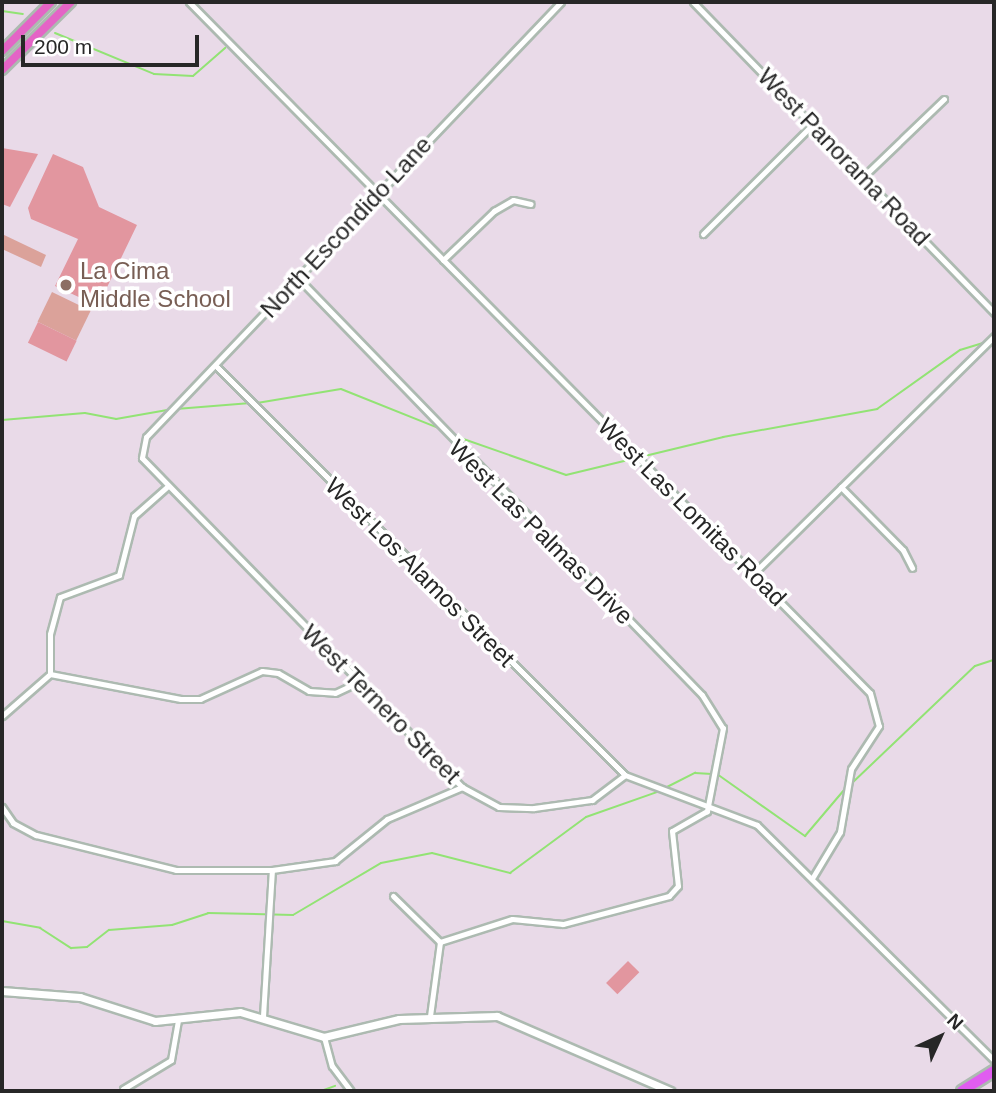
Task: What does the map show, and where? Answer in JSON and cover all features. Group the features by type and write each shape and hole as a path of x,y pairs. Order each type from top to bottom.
{"highway":[{"path":"962,1091 994,1071"}],"main road":[{"path":"2,51 51,2"},
{"path":"2,70 71,2"}],"street":[{"name":"West Las Lomitas Road","path":"189,2 861,683 879,712 877,734 848,776 840,832 813,877"},
{"name":"North Escondido Lane","path":"142,458 146,437 217,367 561,2"},
{"name":"West Panorama Road","path":"694,2 994,313"},
{"path":"864,176 944,99"},
{"path":"703,234 813,124"},
{"path":"443,260 494,211 513,200 531,204"},
{"name":"West Las Palmas Drive","path":"299,279 715,709 724,738 709,806"},
{"path":"753,573 994,336"},
{"name":"West Los Alamos Street","path":"217,367 625,775"},
{"name":"West Ternero Street","path":"142,458 463,787 499,807 534,808 593,800 625,775"},
{"path":"2,716 50,674 50,635 60,597 119,575 134,516 168,486"},
{"path":"841,487 903,550 912,568"},
{"path":"50,674 181,699 208,696 262,671 278,673 309,691 335,693 359,682"},
{"path":"625,775 762,828 994,1060"},
{"path":"3,812 36,835 176,870 272,870 335,861 387,819 463,787"},
{"path":"440,942 512,919 562,924 669,896 678,886 672,831 709,806"},
{"path":"263,1016 272,870"},
{"path":"393,896 440,942"},
{"path":"430,1016 440,942"},
{"path":"2,991 80,997 132,1017 178,1021 221,1012 263,1016 324,1037 430,1016 497,1016 523,1023 670,1091"},
{"path":"123,1089 171,1060 178,1021"},
{"path":"324,1037 331,1066 351,1091"}],"shaded area":[{"path":"2,148 38,154 10,207 2,204"},
{"path":"53,154 83,167 99,207 137,225 98,306 55,286 78,239 31,219 28,208"},
{"path":"2,234 46,255 41,267 2,249"},
{"path":"52,292 91,311 76,341 38,322"},
{"path":"38,322 77,341 67,362 28,343"},
{"path":"628,961 639,972 617,994 606,983"}],"waterway":[{"path":"2,11 23,14"},
{"path":"55,33 154,74 193,76 225,48"},
{"path":"452,435 566,475 723,437 877,409 960,350 983,343"},
{"path":"257,403 341,389 441,429"},
{"path":"176,409 251,403"},
{"path":"2,420 85,413 116,419 167,410"},
{"path":"851,784 975,666 994,660"},
{"path":"665,788 695,773 712,774"},
{"path":"717,774 805,836 844,790"},
{"path":"2,921 40,928 71,948 87,947 109,930 172,925 208,913 293,915 381,863 432,853 510,873 586,817 660,791"},
{"path":"321,1091 335,1086"}],"place":[{"name":"La Cima Middle School","path":"66,285"}]}
